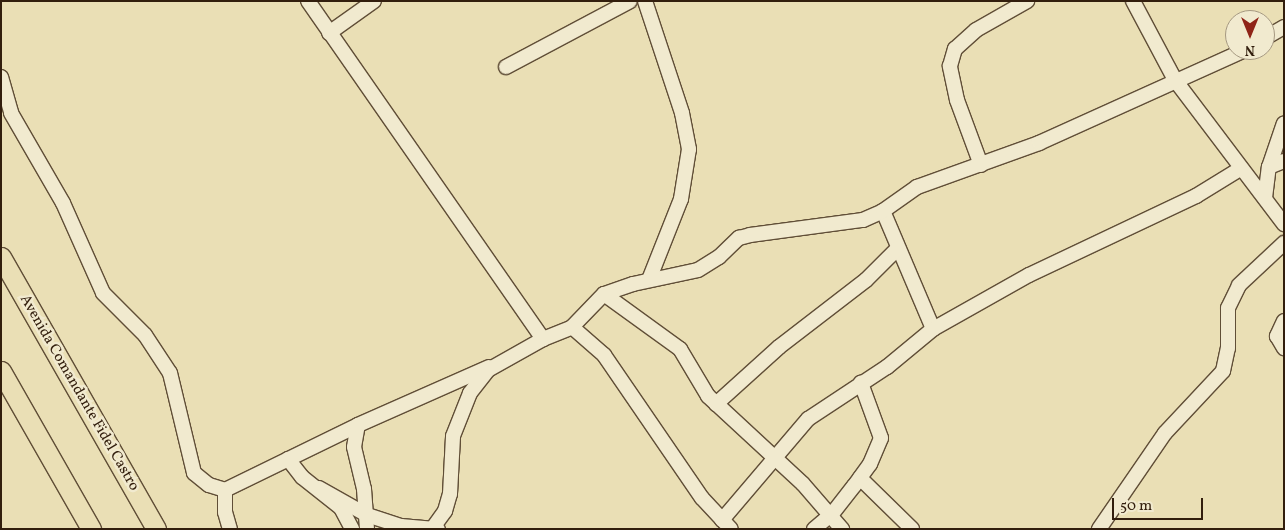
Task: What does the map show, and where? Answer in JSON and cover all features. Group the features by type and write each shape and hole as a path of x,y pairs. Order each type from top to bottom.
{"highway":[{"name":"Avenida Comandante Fidel Castro","path":"1,257 156,529"},
{"path":"1,371 91,529"}],"street":[{"path":"308,1 543,338"},
{"path":"329,32 374,1"},
{"path":"506,67 630,1"},
{"path":"645,1 682,113 689,150 682,199 649,280"},
{"path":"981,165 952,84 950,66 955,49 976,30 1027,1"},
{"path":"1133,1 1175,80 1240,169 1284,224"},
{"path":"288,459 302,477 367,522 435,528 445,511 450,494 453,436 470,393 488,370 529,349 543,338 572,327 604,294 649,280 698,270 719,257 739,238 863,220 883,211 917,187 1039,143 1175,80 1227,60"},
{"path":"1,77 11,113 64,204 100,287 145,335 170,373 194,473 209,485 225,490 358,425 529,349"},
{"path":"1265,198 1269,167 1284,123"},
{"path":"1269,167 1284,161"},
{"path":"572,327 604,355 702,498 726,524 774,458 808,419 887,367 933,329 1029,275 1196,196 1240,169"},
{"path":"883,211 933,329"},
{"path":"1099,529 1164,434 1223,371 1228,348 1228,308 1239,285 1284,243"},
{"path":"716,404 779,347 866,280 898,248"},
{"path":"604,294 680,349 697,381 716,404 832,514 842,529"},
{"path":"1284,321 1277,336 1284,348"},
{"path":"814,529 832,514 860,478 870,464 881,438 861,383"},
{"path":"358,425 354,447 367,522"},
{"path":"860,478 912,529"},
{"path":"318,488 341,508 352,529"},
{"path":"225,490 225,512 230,529"}]}
